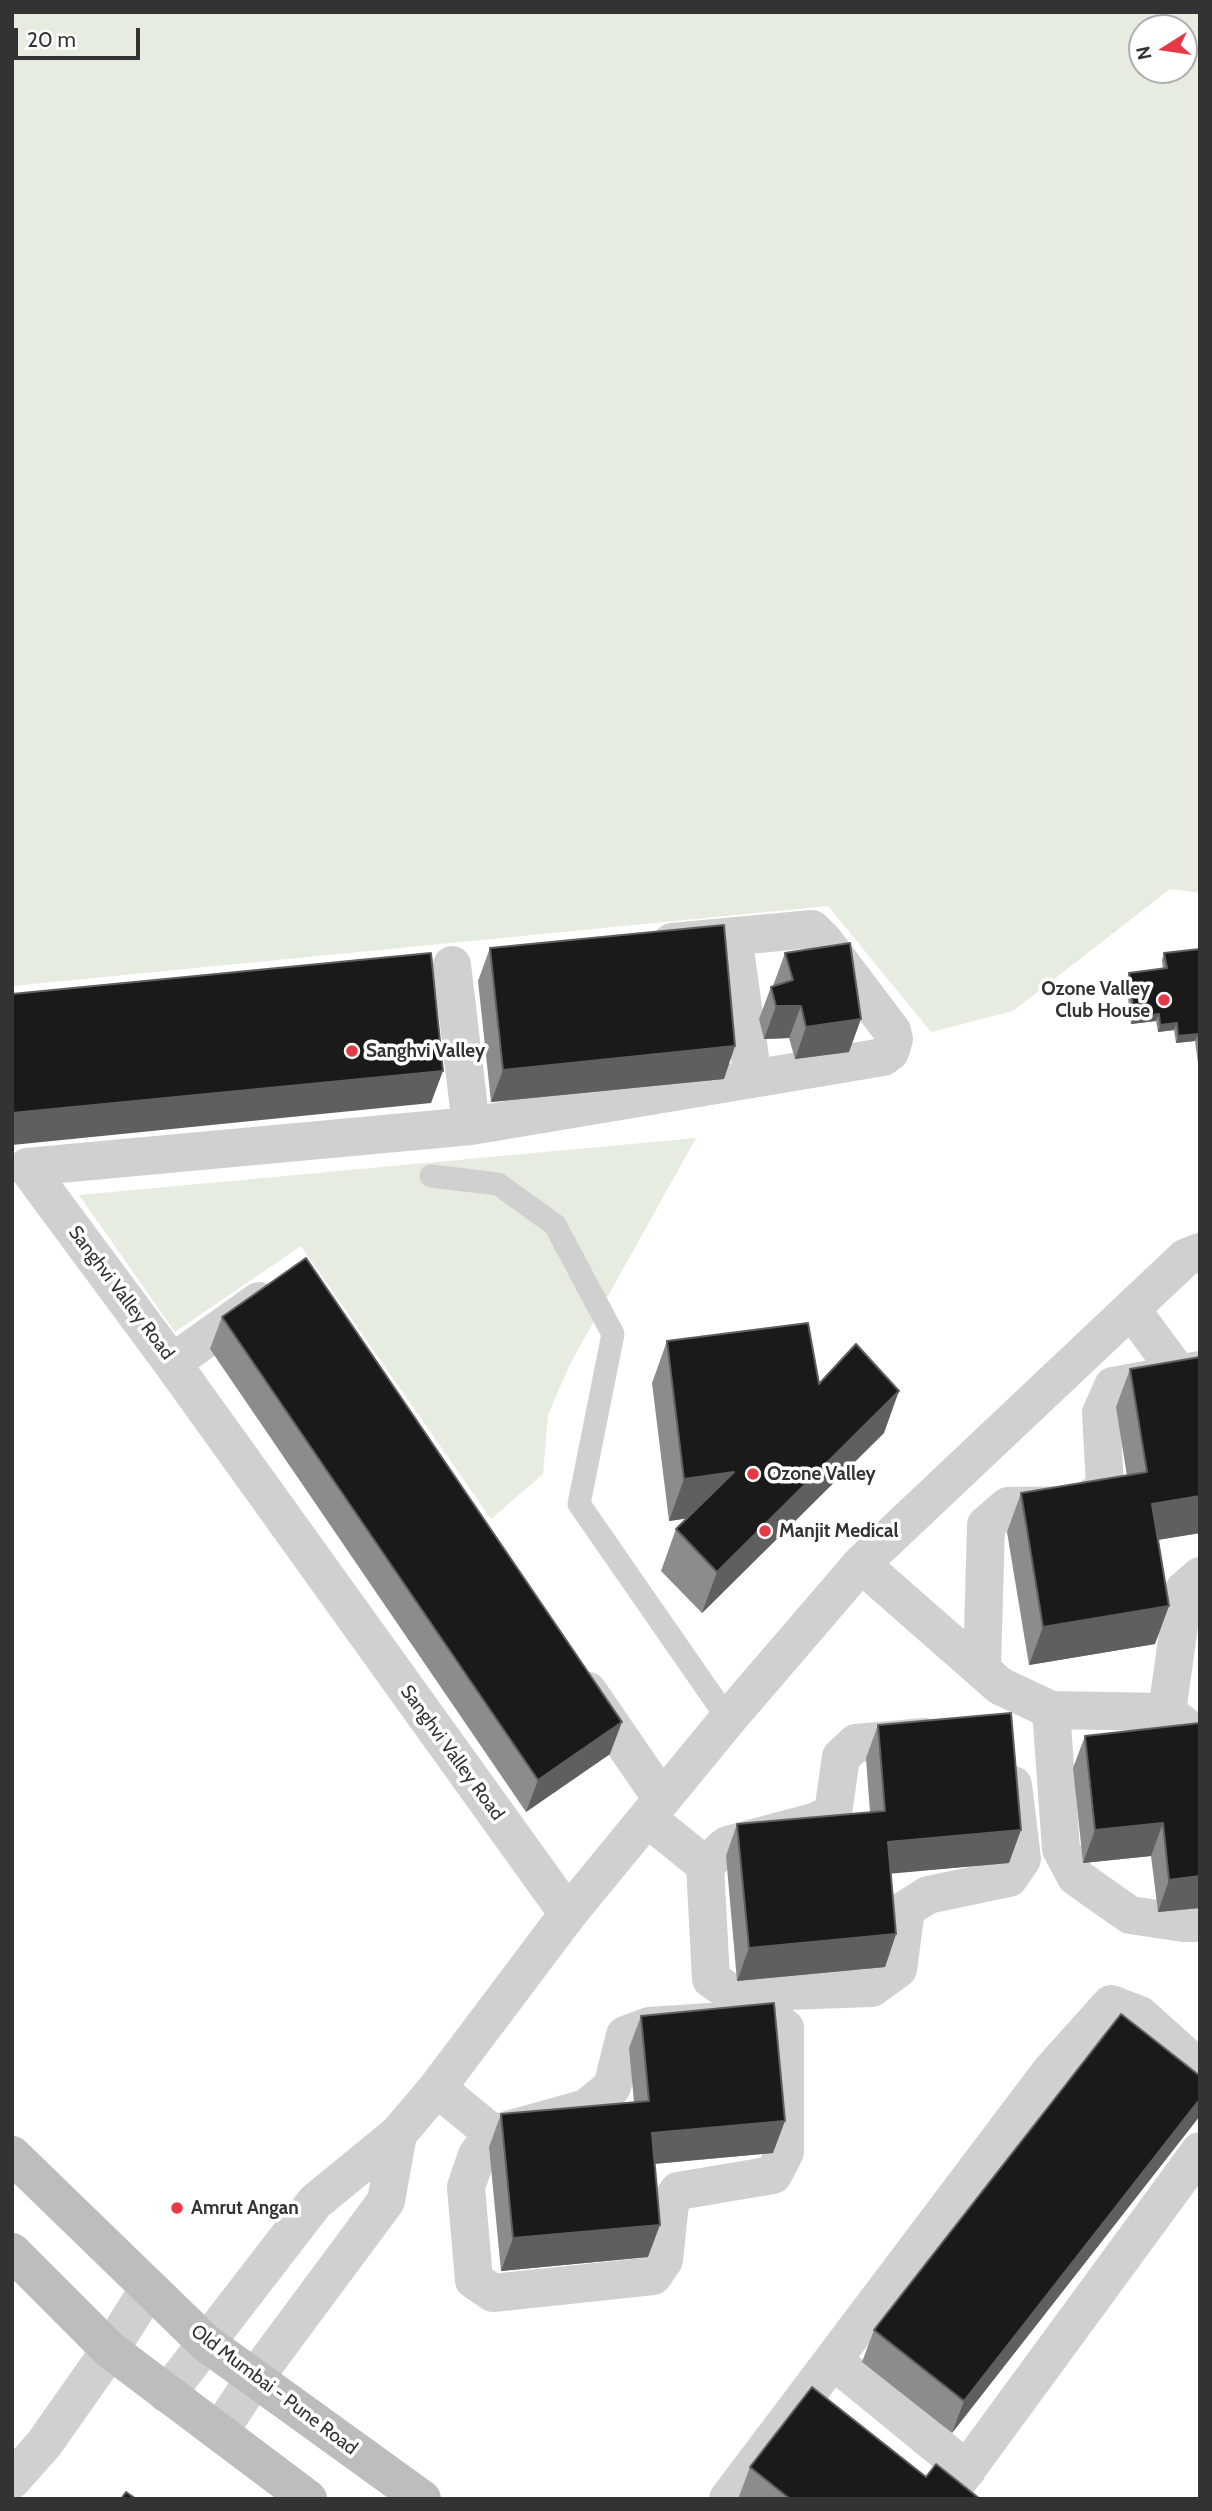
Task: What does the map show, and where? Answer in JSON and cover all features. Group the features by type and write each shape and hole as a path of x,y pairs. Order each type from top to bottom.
{"main road":[{"name":"Old Mumbai - Pune Road","path":"12,2155 206,2343 422,2499"},
{"path":"12,2252 110,2350 308,2499"}],"street":[{"name":"Sanghvi Valley Road","path":"20,1168 471,1126 753,1079 883,1056 890,1052 894,1039 886,1021 812,929 733,936"},
{"path":"639,946 733,936 753,1079"},
{"path":"471,1126 438,967 492,961"},
{"name":"Sanghvi Valley Road","path":"20,1168 172,1363 568,1914"},
{"path":"167,2394 315,2202 398,2134 437,2088 568,1914 728,1719 861,1564 1185,1258 1200,1252"},
{"path":"172,1363 281,1285 292,1280"},
{"path":"1131,1309 1189,1372"},
{"path":"982,1668 986,1525 1008,1506 1084,1505 1105,1486 1101,1413 1113,1386 1189,1372"},
{"path":"861,1564 1000,1686 1051,1710 1167,1712 1200,1738"},
{"path":"1167,1712 1184,1590 1200,1576"},
{"path":"566,1659 655,1808 705,1865 711,1979 731,1993 872,1988 898,1969 906,1909 928,1895 1009,1878 1022,1859 1010,1753"},
{"path":"1051,1710 1061,1849 1076,1877 1130,1915 1200,1923"},
{"path":"705,1865 727,1845 817,1821 833,1813 841,1757 856,1743 962,1733"},
{"path":"728,2499 815,2408 834,2361 1050,2072 1111,2004 1140,2015 1200,2069"},
{"path":"772,2018 785,2028 785,2152 773,2175 678,2191 670,2203 664,2260 653,2276 493,2293 474,2280 466,2187 477,2155 493,2134 586,2108 612,2088 625,2035 649,2026 772,2018"},
{"path":"437,2088 493,2134"},
{"path":"219,2432 254,2379 386,2201 398,2134"},
{"path":"834,2361 956,2484 1200,2151"},
{"path":"12,2480 44,2444 110,2350 149,2288"}],"lane":[{"path":"431,1176 498,1184 555,1225 612,1334 579,1504 728,1719"}],"shaded area":[{"path":"12,12 1200,12 1200,893 1170,889 1013,1011 931,1032 828,906 12,986"},
{"path":"696,1138 570,1364 548,1415 543,1474 491,1519 301,1246 175,1332 79,1195"}],"building":[{"path":"724,925 735,1046 503,1070 490,948"},
{"path":"850,943 861,1019 806,1027 801,1006 776,1006 771,987 793,980 785,953"},
{"name":"Ozone Valley Club House","path":"1200,949 1200,1052 1198,1034 1178,1036 1177,1023 1160,1025 1159,1014 1134,1017 1129,973 1167,968 1164,953"},
{"path":"431,953 443,1071 12,1113 12,994"},
{"path":"306,1258 622,1722 538,1780 222,1317"},
{"name":"Ozone Valley","path":"808,1323 819,1384 856,1344 899,1391 717,1572 676,1529 734,1472 684,1479 667,1341"},
{"path":"1200,1357 1200,1496 1152,1504 1169,1606 1043,1627 1021,1493 1147,1472 1130,1369"},
{"path":"1011,1713 1021,1830 888,1842 896,1934 749,1948 737,1824 885,1811 878,1725"},
{"path":"1200,1723 1200,1876 1169,1880 1163,1823 1095,1830 1085,1736"},
{"path":"774,2003 785,2121 652,2133 660,2225 513,2238 501,2114 649,2101 641,2016"},
{"path":"1121,2014 1200,2076 1200,2099 964,2401 874,2330"},
{"path":"812,2387 926,2477 936,2464 980,2499 790,2499 750,2467"},
{"path":"126,2492 136,2499 121,2499"}],"place":[{"name":"Ozone Valley Club House","path":"1164,1000"},
{"name":"Sanghvi Valley","path":"352,1051"},
{"name":"Ozone Valley","path":"753,1474"},
{"name":"Manjit Medical","path":"765,1531"},
{"name":"Amrut Angan","path":"177,2208"}]}
